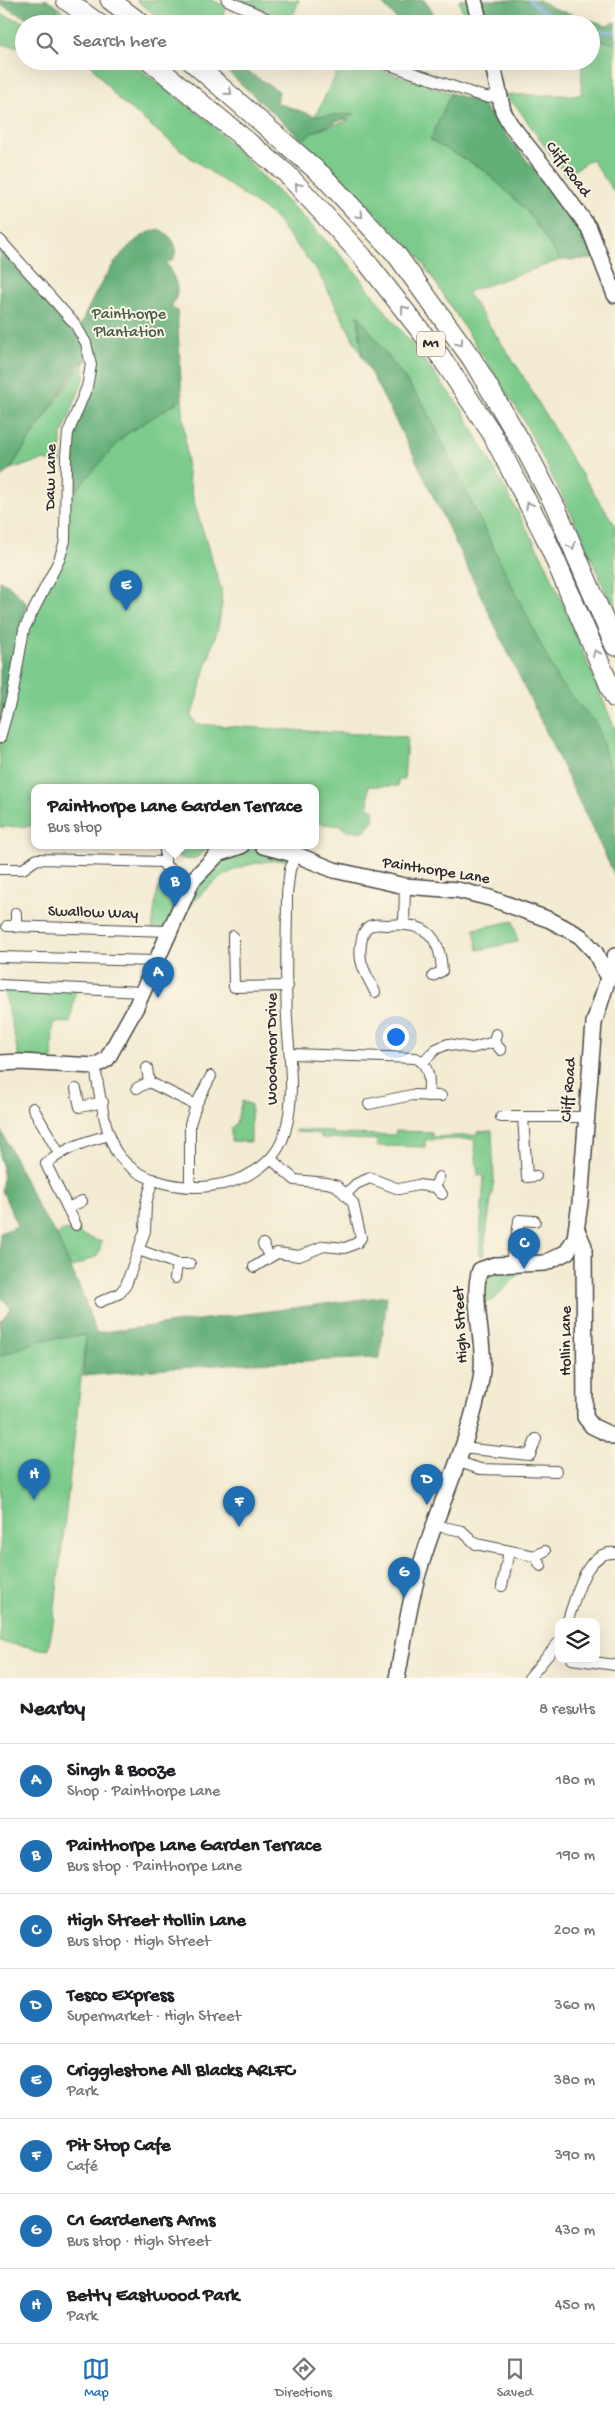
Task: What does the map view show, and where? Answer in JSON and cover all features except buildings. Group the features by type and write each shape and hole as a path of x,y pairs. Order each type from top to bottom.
{"highway":[{"path":"66,0 87,15"},
{"path":"110,0 130,15"},
{"name":"M1","path":"161,70 287,174 362,256 441,357 491,432 544,534 615,698"},
{"name":"M1","path":"201,70 323,176 396,254 472,359 528,454 556,508 615,646"}],"street":[{"path":"227,0 260,15"},
{"path":"474,0 478,15"},
{"path":"404,70 475,94 486,97 499,96"},
{"name":"Cliff Road","path":"494,70 499,96 510,124 589,228 615,295"},
{"name":"Daw Lane","path":"0,240 75,324 86,343 91,365 87,386 68,433 65,475 65,541 59,560 24,629 13,692 0,738"},
{"path":"165,849 165,866 192,881"},
{"path":"0,1063 20,1062 95,1066 107,1059 128,1023 192,881 207,863 218,854 232,849"},
{"name":"Painthorpe Lane","path":"275,849 298,855 334,870 405,886 458,890 490,898 558,923 580,936 595,952 608,978"},
{"name":"Woodmoor Drive","path":"95,1066 110,1135 117,1152 123,1161 153,1179 190,1186 230,1184 246,1178 271,1159 285,1133 290,1098 291,1054 287,1019 287,894 290,870 298,855"},
{"path":"0,869 23,868 37,860 164,862"},
{"path":"404,923 405,886"},
{"name":"Swallow Way","path":"16,913 11,926 170,931"},
{"path":"375,992 364,980 362,964 363,934 375,924 404,923 422,929 437,942 442,971 433,976"},
{"path":"233,936 234,987 288,986"},
{"name":"Cliff Road","path":"577,1230 594,1024 615,956"},
{"path":"0,957 155,961"},
{"path":"0,985 142,992"},
{"path":"423,1062 436,1049 448,1044 472,1048 497,1042"},
{"path":"291,1054 384,1058 406,1056 423,1062 427,1070 428,1096"},
{"path":"147,1068 149,1082"},
{"path":"190,1186 190,1124 196,1105 211,1076"},
{"path":"137,1088 149,1082"},
{"path":"149,1082 196,1105"},
{"path":"76,1089 80,1106 103,1102"},
{"path":"369,1104 412,1095 441,1096"},
{"path":"33,1108 43,1115 59,1153"},
{"path":"502,1117 586,1117"},
{"path":"522,1117 527,1177 536,1176"},
{"path":"76,1225 46,1164 59,1153 81,1143 110,1135"},
{"path":"254,1267 270,1256 286,1252 299,1256 324,1246 345,1248 357,1243 361,1238 353,1203 337,1186 328,1182 295,1180 271,1159"},
{"path":"346,1194 356,1184 370,1178 399,1189 418,1185 439,1186"},
{"path":"100,1302 118,1299 126,1286 145,1230 146,1202 153,1179"},
{"path":"68,1208 82,1201"},
{"path":"511,1264 512,1245 518,1237 516,1217 535,1221"},
{"name":"High Street","path":"397,1678 417,1576 459,1455 481,1377 483,1347 477,1278 480,1270 486,1266 544,1263 560,1257 571,1245 577,1230"},
{"name":"Hollin Lane","path":"577,1230 584,1246 584,1417 592,1426 615,1437"},
{"path":"263,1244 270,1256"},
{"path":"139,1250 177,1264 190,1264"},
{"path":"175,1278 177,1264"},
{"path":"459,1455 530,1455 536,1439"},
{"path":"459,1455 480,1469 556,1471"},
{"path":"434,1525 462,1531 476,1544 509,1551 538,1561 545,1551"},
{"path":"502,1586 499,1574 509,1551"},
{"path":"569,1618 591,1563 604,1554 615,1553"},
{"path":"529,1678 554,1657"},
{"path":"600,1663 615,1665"}],"green space":[{"path":"0,0 48,0 55,5 58,15 21,15 0,4"},
{"path":"136,0 211,0 226,6 223,15 156,15"},
{"path":"240,0 299,0 293,15 276,15"},
{"path":"379,0 397,0 401,5 408,0 424,0 435,15 393,15"},
{"path":"459,0 468,0 472,15 463,15"},
{"path":"481,0 539,0 553,8 575,15 506,15 498,13 498,15 485,15"},
{"path":"55,5 68,15 58,15"},
{"path":"0,14 15,19 15,46 0,44"},
{"path":"615,22 615,44 600,40 600,23 606,25"},
{"path":"600,40 615,44 615,193 591,159 566,176 517,107 504,95 581,95 582,70 600,70"},
{"path":"95,70 141,70 209,122 349,264 461,408 547,566 615,729 615,787 597,725 559,683 424,405 358,316 362,356 318,272 272,215 191,158 118,99"},
{"path":"226,70 245,70 279,91 277,103 315,116 355,114 313,132 302,140"},
{"path":"338,70 382,70 451,93 431,140 484,170 525,208 560,260 467,292 520,371 569,455 615,525 615,613 576,523 521,415 417,254 302,140 313,132 349,120 315,116"},
{"path":"451,93 481,103 582,229 597,259 560,260 527,211 484,170 430,140"},
{"name":"Painthorpe Plantation","path":"159,229 174,242 176,251 172,261 166,262 175,280 177,289 177,295 171,307 177,311 182,399 125,435 76,490 73,454 75,434 93,385 98,356 80,363 10,469 0,478 0,250 76,335 98,289 119,258 144,235"},
{"path":"358,315 424,405 559,682 597,725 615,787 615,876 413,454 362,356"},
{"path":"84,360 84,378 61,438 61,463 44,460 10,469"},
{"path":"182,399 188,476 196,509 221,589 222,605 218,627 191,718 195,720 194,724 407,737 404,780 398,780 398,786 368,786 369,809 374,809 373,820 364,831 347,831 341,826 319,823 319,784 31,784 31,826 0,827 0,738 21,642 59,560 67,508 76,490 125,435"},
{"path":"0,581 8,584 26,603 6,701 0,721"},
{"path":"174,849 208,849 191,859 176,855"},
{"path":"237,849 270,849 296,860 253,864 236,869 222,877 196,899 169,931 152,931 156,897 165,866 192,881"},
{"path":"513,921 518,942 478,950 474,929"},
{"path":"3,985 76,989 70,1023 53,1022 52,1063 20,1062"},
{"path":"242,1101 251,1105 251,1142 231,1141 231,1128 236,1123"},
{"path":"0,1128 39,1209 56,1234 82,1293 96,1333 387,1296 380,1358 227,1364 83,1376 86,1335 42,1340 0,1356 0,1322 11,1308 0,1296 0,1233 17,1226 2,1190 3,1167 0,1159"},
{"path":"296,1130 329,1131 335,1134 395,1135 396,1131 432,1132 432,1137 477,1135 477,1132 492,1131 494,1179 483,1256 479,1255 484,1176 478,1175 474,1139 425,1140 425,1147 377,1146 377,1140 321,1138 321,1134 295,1132"},
{"path":"78,1229 81,1235 102,1242 97,1256 71,1268 56,1235 63,1231"},
{"path":"523,1270 492,1301 485,1301 484,1282 489,1273"},
{"path":"86,1335 53,1624 48,1650 0,1642 0,1355 42,1340"}],"waterway":[{"path":"529,0 540,9 552,15"},
{"path":"600,31 611,32 615,30"}],"place":[{"name":"Crigglestone All Blacks ARLFC","path":"126,611"},
{"name":"Painthorpe Lane Garden Terrace","path":"175,907"},
{"name":"Singh & Booze","path":"158,998"},
{"name":"High Street Hollin Lane","path":"524,1269"},
{"name":"Betty Eastwood Park","path":"34,1500"},
{"name":"Tesco Express","path":"427,1505"},
{"name":"Pit Stop Cafe","path":"239,1527"},
{"name":"C1 Gardeners Arms","path":"404,1598"}]}
